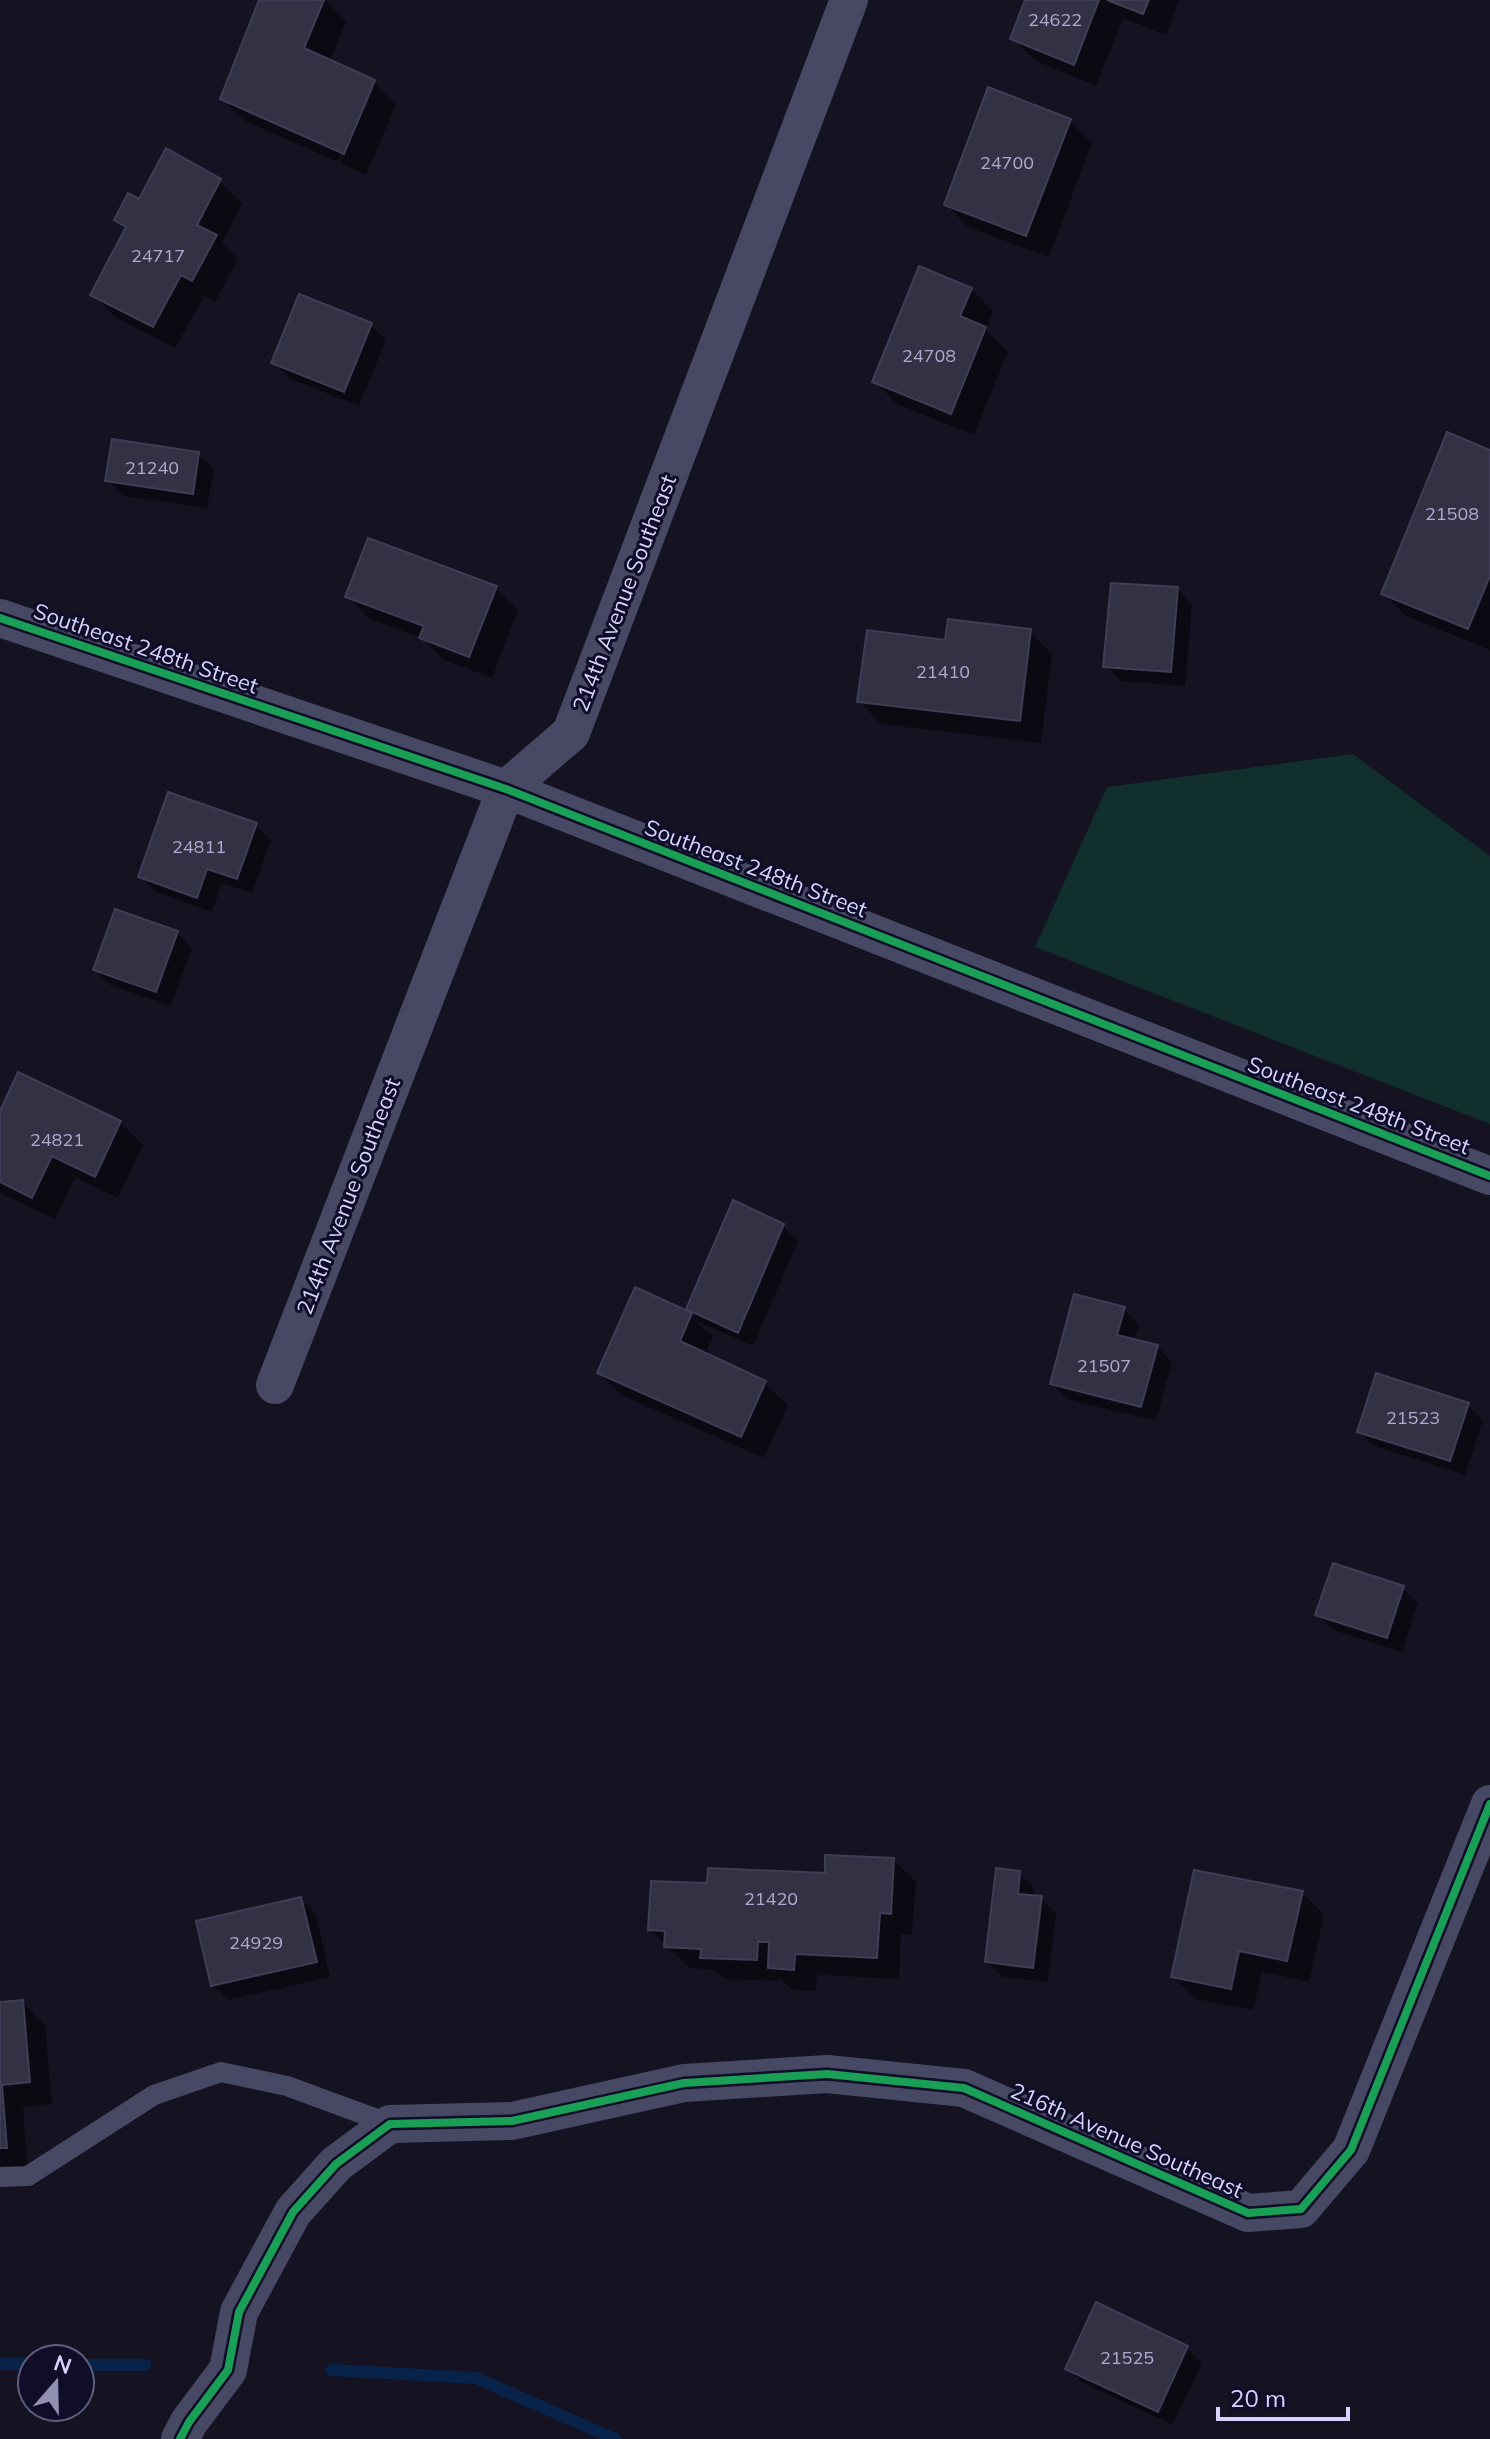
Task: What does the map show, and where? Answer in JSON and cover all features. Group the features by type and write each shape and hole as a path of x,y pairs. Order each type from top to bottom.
{"street":[{"name":"214th Avenue Southeast","path":"275,1385 506,789 571,733 849,0"},
{"name":"Southeast 248th Street","path":"0,618 506,789 1490,1176"},
{"name":"216th Avenue Southeast","path":"390,2124 512,2121 684,2083 827,2074 964,2088 1248,2213 1301,2209 1351,2150 1490,1804"},
{"path":"180,2439 228,2370 239,2312 293,2212 336,2164 390,2124"}],"lane":[{"path":"0,2177 28,2176 154,2095 221,2072 287,2086 390,2124"}],"green space":[{"path":"1353,754 1490,856 1490,1124 1035,947 1107,787"}],"building":[{"path":"259,0 324,0 304,48 375,80 344,154 220,99"},
{"path":"1025,0 1099,0 1074,65 1010,39"},
{"path":"1107,0 1149,0 1143,14"},
{"path":"988,87 1071,119 1026,236 944,205"},
{"path":"166,148 221,179 197,225 217,235 192,281 181,275 153,327 90,295 126,227 114,220 128,193 139,199"},
{"path":"919,266 972,288 960,316 986,327 951,414 872,382"},
{"path":"299,294 372,323 344,392 271,363"},
{"path":"1447,432 1490,450 1490,576 1468,629 1381,594"},
{"path":"112,439 199,452 193,494 105,481"},
{"path":"368,538 497,586 469,657 419,638 424,626 345,597"},
{"path":"1111,583 1178,587 1171,672 1103,667"},
{"path":"948,619 1031,629 1020,721 857,702 867,630 945,640"},
{"path":"168,792 257,823 237,879 207,869 197,898 138,877"},
{"path":"115,909 178,931 156,992 93,970"},
{"path":"18,1072 121,1121 95,1177 52,1156 32,1198 0,1182 0,1111"},
{"path":"733,1200 784,1224 738,1333 686,1309"},
{"path":"635,1287 692,1313 680,1341 766,1381 741,1437 597,1373"},
{"path":"1074,1294 1125,1307 1117,1335 1158,1345 1141,1407 1050,1384"},
{"path":"1376,1373 1469,1403 1450,1461 1357,1432"},
{"path":"1333,1563 1404,1586 1387,1638 1315,1615"},
{"path":"825,1855 894,1858 891,1914 880,1913 877,1958 795,1954 794,1970 768,1968 769,1942 758,1942 757,1960 700,1958 701,1949 664,1947 665,1931 648,1930 651,1881 707,1883 708,1868 825,1873"},
{"path":"996,1868 1020,1871 1018,1894 1042,1896 1033,1968 985,1962"},
{"path":"1194,1870 1303,1891 1287,1961 1239,1951 1231,1989 1171,1977"},
{"path":"301,1897 317,1962 211,1986 196,1921"},
{"path":"23,2000 30,2082 2,2085 7,2148 0,2148 0,2002"},
{"path":"1096,2302 1188,2346 1158,2412 1065,2369"}],"waterway":[{"path":"0,2364 16,2364"},
{"path":"96,2365 145,2365"},
{"path":"332,2370 476,2378 615,2439"}],"cycle path":[{"path":"0,618 506,789 1490,1176"},
{"path":"180,2439 228,2370 239,2312 293,2212 336,2164 390,2124 512,2121 684,2083 827,2074 964,2088 1248,2213 1301,2209 1351,2150 1490,1804"}]}
